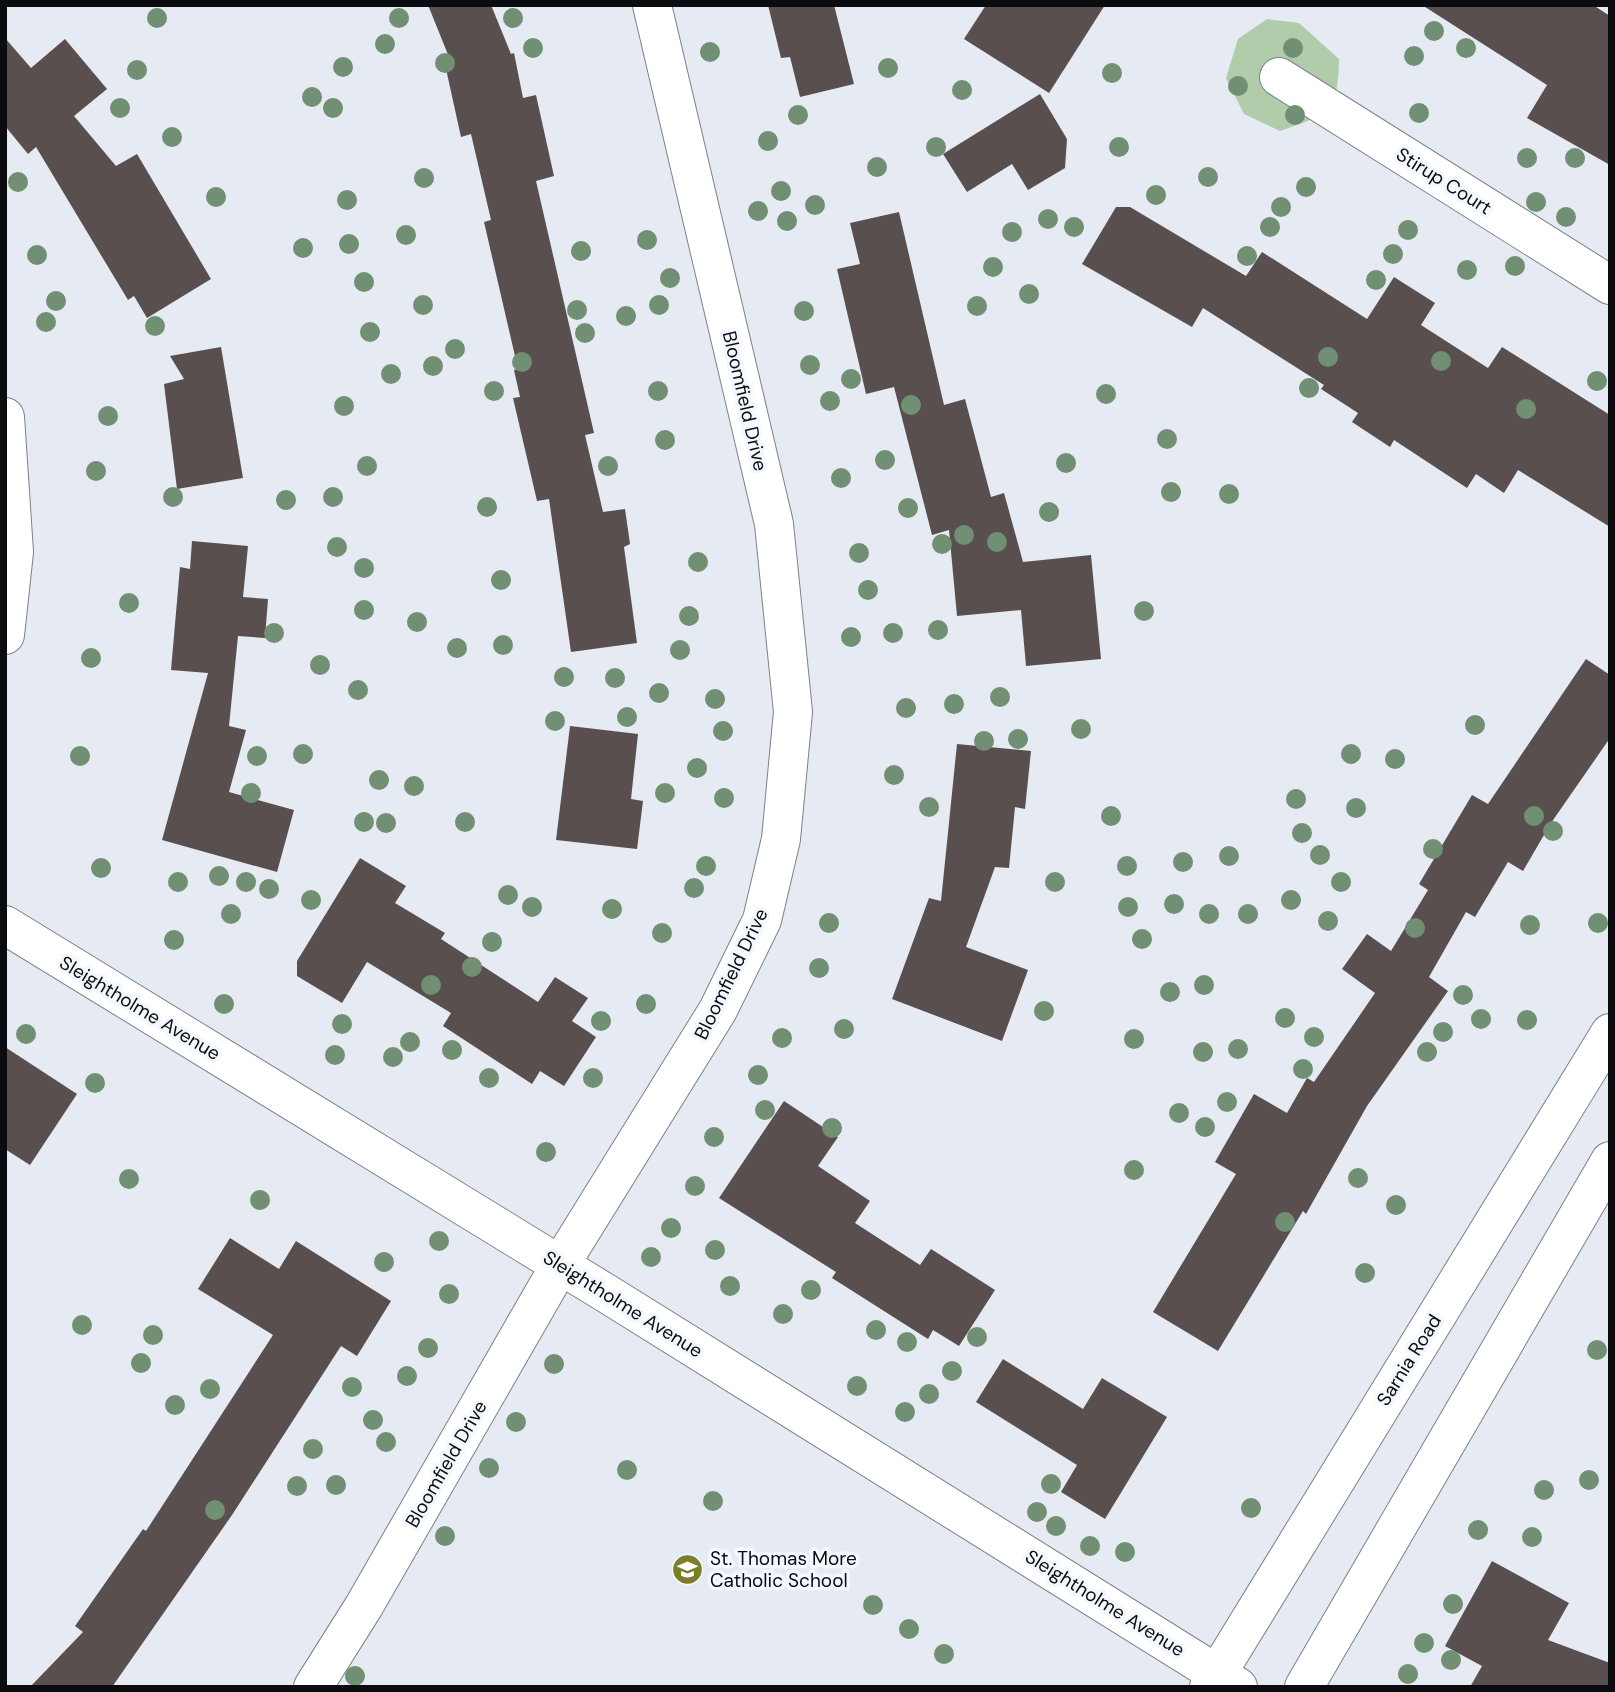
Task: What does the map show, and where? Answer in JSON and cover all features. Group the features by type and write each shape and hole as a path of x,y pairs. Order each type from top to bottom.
{"street":[{"name":"Bloomfield Drive","path":"313,1687 364,1606 560,1265 718,1010 762,920 781,839 793,712 774,524 652,5"},
{"name":"Stirup Court","path":"1279,77 1610,285"},
{"path":"5,417 14,552 5,635"},
{"name":"Sleightholme Avenue","path":"5,925 560,1265 1221,1682"},
{"name":"Sarnia Road","path":"1221,1682 1610,1033"},
{"path":"1304,1687 1610,1161"}],"green space":[{"path":"1267,19 1299,23 1339,59 1336,91 1327,109 1309,120 1280,131 1244,114 1226,78 1238,39"}],"building":[{"path":"428,5 491,5 511,54 514,53 523,98 536,95 554,176 536,181 594,433 585,435 603,512 625,509 630,544 624,547 637,643 571,652 549,499 537,501 513,398 520,397 514,370 518,369 484,222 491,220 471,134 461,137 446,69 453,67"},
{"path":"768,5 834,5 854,84 800,97 790,57 781,58"},
{"path":"986,5 1105,5 1049,93 964,39"},
{"path":"1422,5 1593,5 1610,16 1610,165 1527,118 1547,85"},
{"path":"5,38 31,68 65,39 107,89 74,116 116,166 137,154 211,279 147,318 134,296 128,300 36,147 28,154 5,126"},
{"path":"1040,94 1067,139 1065,168 1028,190 1012,164 967,192 943,154"},
{"path":"1116,207 1130,207 1246,276 1262,252 1367,319 1394,277 1435,303 1421,325 1488,368 1502,347 1610,415 1610,527 1518,470 1504,493 1476,474 1467,488 1394,440 1390,447 1352,422 1358,413 1321,389 1324,385 1203,308 1192,327 1082,264"},
{"path":"899,212 944,405 965,399 991,497 1004,493 1023,562 1091,555 1101,659 1026,666 1021,610 957,616 949,530 932,535 894,387 866,394 837,269 860,264 850,223"},
{"path":"221,347 243,478 177,489 164,384 184,379 170,356"},
{"path":"192,541 248,546 243,597 268,599 265,638 238,636 229,726 246,730 229,792 294,810 277,872 162,840 208,673 171,670 180,567 190,569"},
{"path":"1586,659 1610,675 1610,738 1551,823 1523,871 1508,862 1475,917 1466,912 1429,977 1448,991 1367,1106 1306,1214 1303,1211 1218,1351 1153,1312 1236,1174 1215,1162 1254,1094 1287,1113 1307,1078 1314,1082 1375,993 1342,969 1367,934 1391,951 1428,890 1419,884 1472,795 1488,804"},
{"path":"570,726 638,734 631,799 643,801 637,849 556,840"},
{"path":"957,744 1031,751 1025,809 1015,807 1009,868 995,867 966,947 1028,970 1002,1041 892,999 929,898 941,901"},
{"path":"360,858 406,886 395,903 445,933 441,939 538,1002 555,977 588,998 572,1021 596,1037 564,1086 540,1071 532,1084 443,1026 451,1013 367,962 342,1003 297,976 297,961"},
{"path":"5,1047 77,1094 30,1165 5,1149"},
{"path":"784,1101 838,1137 818,1166 870,1201 855,1223 920,1265 931,1249 995,1290 959,1346 933,1330 928,1339 832,1278 836,1272 719,1198"},
{"path":"230,1238 279,1269 296,1241 391,1301 357,1356 341,1346 232,1515 112,1687 30,1687 83,1632 75,1626 143,1529 146,1531 273,1335 198,1289"},
{"path":"1003,1359 1083,1409 1102,1378 1167,1417 1105,1519 1061,1492 1077,1465 976,1402"},
{"path":"1492,1561 1569,1603 1548,1640 1610,1663 1610,1687 1470,1687 1482,1666 1445,1646"}],"place":[{"name":"St. Thomas More Catholic School","path":"687,1569"}]}
